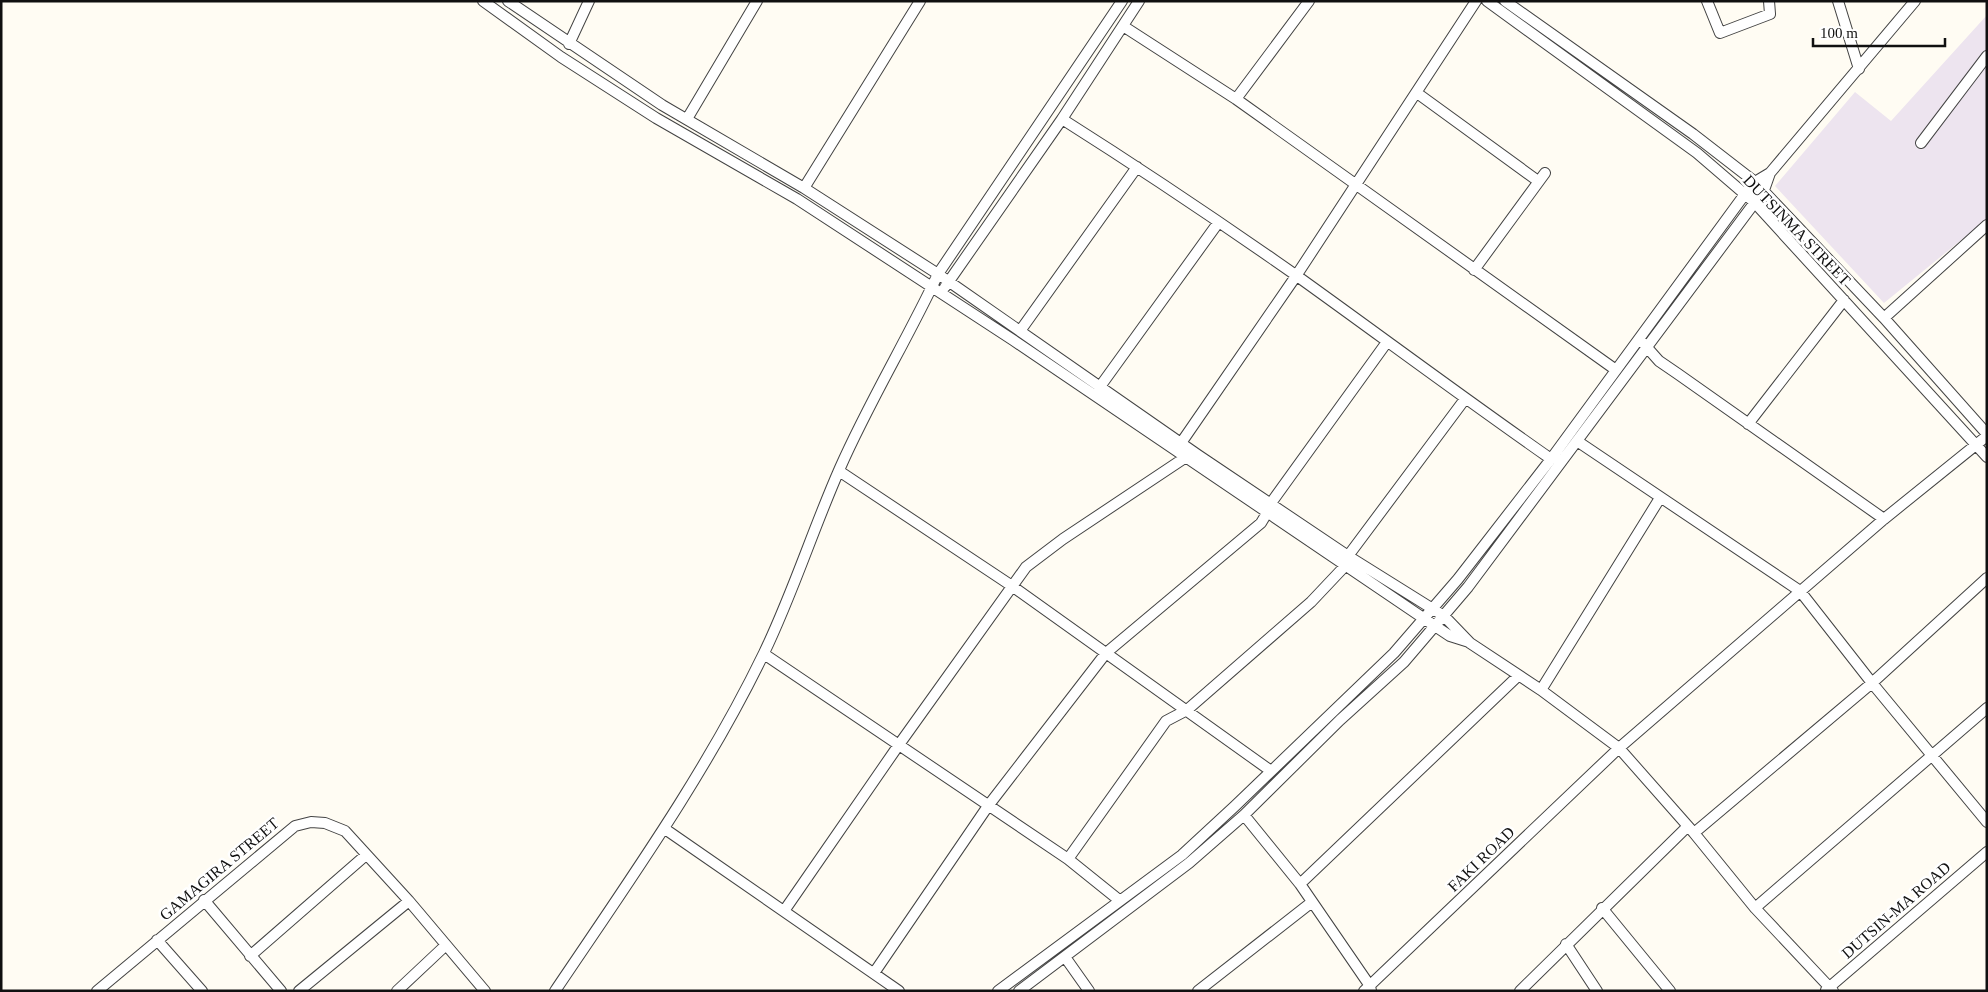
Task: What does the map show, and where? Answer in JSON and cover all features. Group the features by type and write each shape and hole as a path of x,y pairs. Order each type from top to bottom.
{"street":[{"path":"483,1 561,57 648,113 797,199 1186,457 1269,508"},
{"path":"508,1 662,105 804,188 938,274 1181,443 1423,618 1450,636 1470,643"},
{"path":"569,44 589,1"},
{"path":"687,119 757,1"},
{"path":"804,188 920,1"},
{"path":"936,290 938,274 1122,1"},
{"path":"555,991 665,829 716,744 764,654 797,580 839,471 869,407 923,308 936,290 949,283 1062,118 1139,1"},
{"path":"1236,99 1310,1"},
{"path":"1181,443 1296,276 1476,1"},
{"name":"DUTSINMA STREET","path":"1486,1 1697,153 1754,202 1987,457"},
{"name":"DUTSINMA STREET","path":"1505,1 1693,134 1764,190 1884,318 1987,435"},
{"path":"1707,1 1720,33 1770,14 1769,1"},
{"path":"1838,1 1859,69"},
{"path":"998,991 1182,854 1394,653 1551,459 1745,194 1755,182 1770,173 1914,1"},
{"path":"1123,26 1236,99 1616,370"},
{"path":"1921,143 1987,56"},
{"path":"1417,93 1541,177 1474,270"},
{"path":"1062,118 1137,166 1296,276 1551,459"},
{"path":"1020,331 1137,166"},
{"path":"1010,981 1018,991 1189,863 1244,815 1340,720 1404,662 1444,616 1577,441 1764,190 1770,173"},
{"path":"1100,388 1218,223"},
{"path":"1884,318 1987,225"},
{"path":"1748,424 1844,300"},
{"path":"1639,339 1660,361 1884,519"},
{"path":"874,973 988,806 1106,653 1261,522 1387,342"},
{"path":"1068,859 1166,721 1187,710 1311,602 1346,561 1466,399"},
{"name":"FAKI ROAD","path":"1368,989 1619,748 1884,519 1987,435"},
{"path":"1577,441 1800,591 1872,683 1987,822"},
{"path":"784,911 898,746 1026,567 1063,539 1186,457"},
{"path":"839,471 1012,586 1271,771"},
{"path":"1541,690 1660,498"},
{"path":"1346,561 1444,616 1470,643 1541,690 1619,748 1756,908 1829,989"},
{"path":"1520,991 1602,908 1691,830 1872,683 1987,578"},
{"path":"764,654 1068,859 1119,900"},
{"path":"1300,884 1518,676"},
{"path":"1756,908 1987,708"},
{"path":"1244,815 1300,884 1368,989"},
{"name":"GAMAGIRA STREET","path":"96,991 295,826 311,822 325,824 345,831 409,901 485,991"},
{"path":"665,829 899,991"},
{"name":"DUTSIN-MA ROAD","path":"1829,989 1987,852"},
{"path":"250,956 366,855"},
{"path":"204,900 281,991"},
{"path":"299,991 409,901"},
{"path":"1198,991 1312,902"},
{"path":"1602,908 1670,991"},
{"path":"157,940 202,991"},
{"path":"1566,944 1597,991"},
{"path":"397,991 446,945"},
{"path":"1065,957 1089,991"}],"shaded area":[{"path":"1987,15 1987,219 1884,303 1775,186 1855,92 1891,121"}]}
